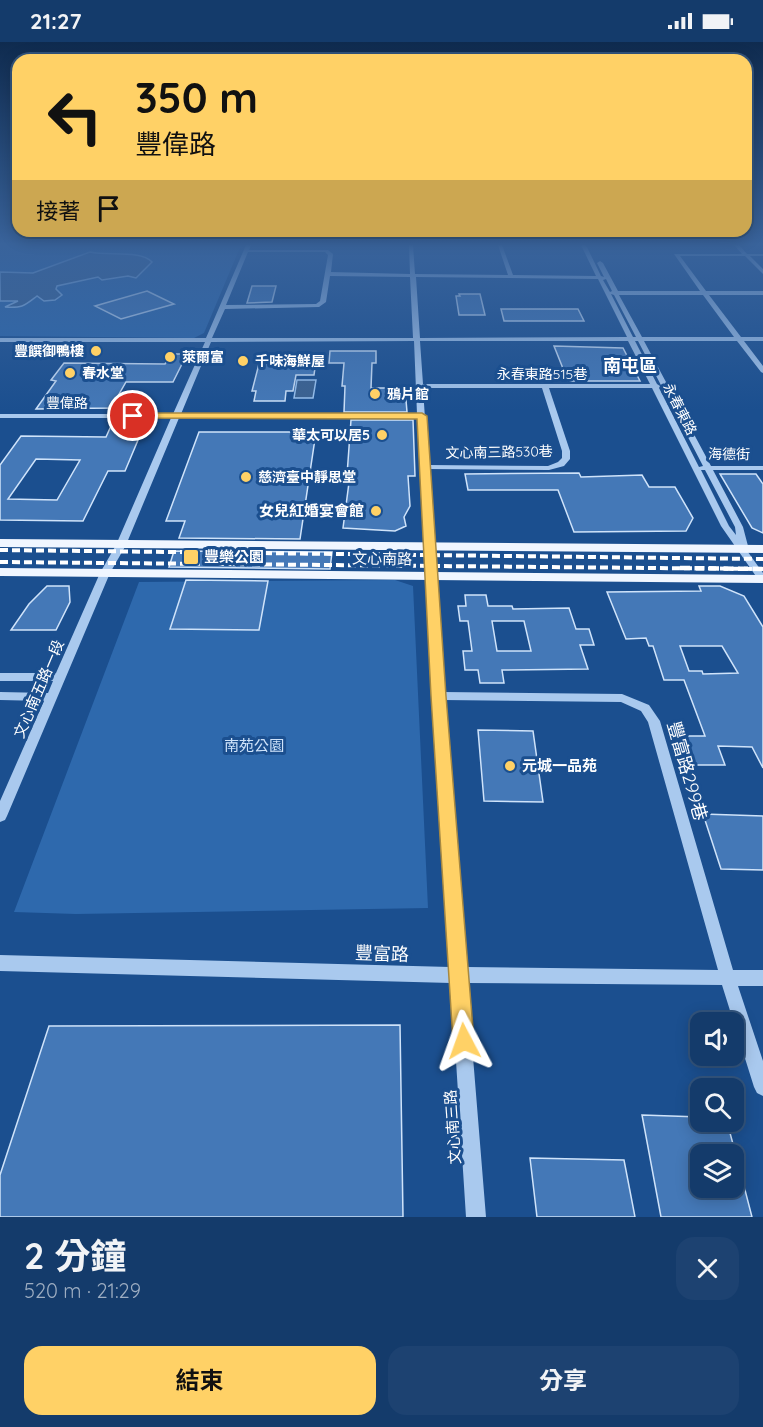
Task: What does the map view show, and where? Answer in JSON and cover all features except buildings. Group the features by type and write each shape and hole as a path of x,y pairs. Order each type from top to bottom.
{"main road":[{"name":"文心南路","path":"0,543 763,549"},
{"name":"文心南路","path":"0,572 763,579"}],"street":[{"path":"121,545 226,300"},
{"path":"223,307 317,306 323,300"},
{"name":"文心南三路","path":"415,300 438,696 476,1217"},
{"name":"永春東路","path":"609,300 725,526 763,579"},
{"name":"永春東路","path":"620,300 739,527 743,549"},
{"path":"710,300 763,371"},
{"path":"0,339 641,341 763,339"},
{"name":"永春東路515巷","path":"420,386 664,386"},
{"name":"文心南三路530巷","path":"425,467 549,468 561,464 567,459 566,451 545,386"},
{"name":"豐偉路","path":"0,416 422,416"},
{"name":"海德街","path":"695,468 763,468"},
{"name":"文心南五路一段","path":"0,816 105,573 121,545"},
{"path":"0,677 60,677"},
{"path":"0,696 52,697"},
{"name":"豐富路299巷","path":"438,696 622,698 645,708 654,721 728,978 763,1087"},
{"name":"豐富路","path":"0,963 459,975 763,978"}],"green space":[{"path":"0,300 218,300 204,333 194,338 0,336"},
{"name":"南苑公園","path":"395,580 413,586 428,908 76,914 14,912 139,582"}],"shaded area":[{"path":"32,300 20,307 5,307 18,301 0,301"},
{"path":"297,380 316,380 313,398 294,398"}],"railway":[{"path":"0,550 763,559"},
{"path":"0,562 763,569 680,568"}],"place":[{"name":"豐饌御鴨樓","path":"96,351"},
{"name":"萊爾富","path":"170,357"},
{"name":"千味海鮮屋","path":"243,361"},
{"name":"春水堂","path":"70,373"},
{"name":"鴉片館","path":"375,394"},
{"name":"華太可以居5","path":"382,435"},
{"name":"慈濟臺中靜思堂","path":"246,477"},
{"name":"女兒紅婚宴會館","path":"376,511"},
{"name":"豐樂公園","path":"191,557"},
{"name":"元城一品苑","path":"510,766"}],"district":[{"name":"南屯區","path":"630,366"}],"route":[{"path":"133,416 422,416 438,696 464,1041"}]}
